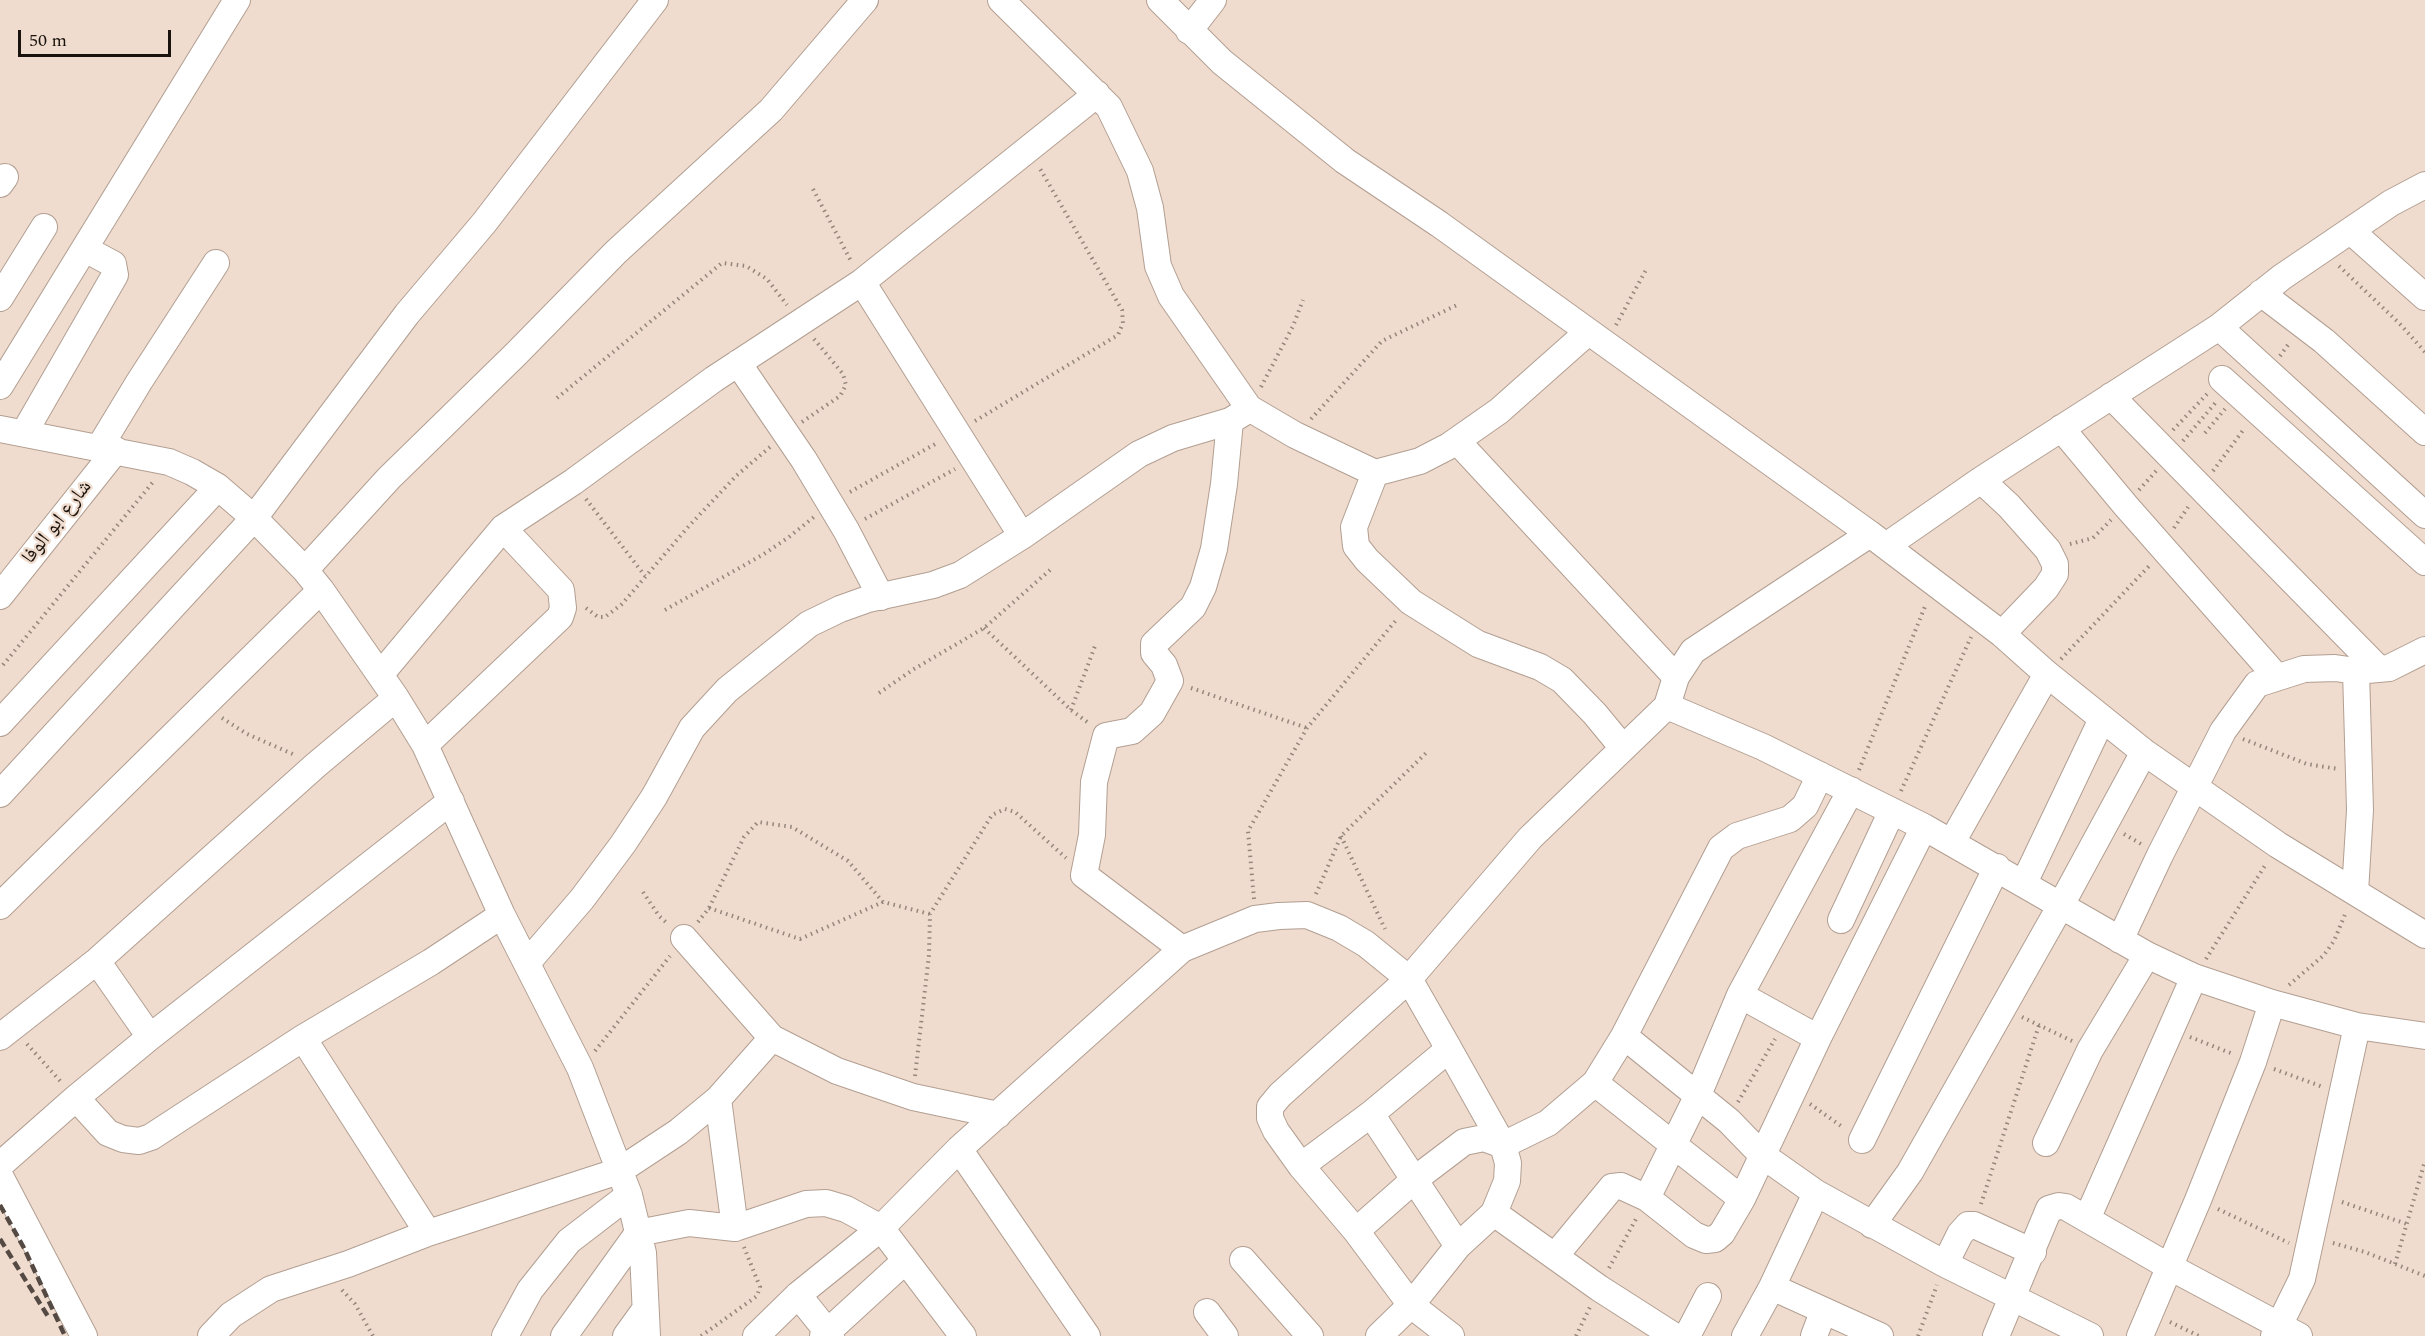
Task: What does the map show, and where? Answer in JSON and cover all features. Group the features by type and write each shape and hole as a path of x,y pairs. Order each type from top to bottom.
{"street":[{"path":"0,386 237,0"},
{"path":"0,794 254,518 407,315 484,223 655,0"},
{"path":"305,570 388,478 516,354 616,252 771,110 866,0"},
{"path":"1001,0 1109,107 1140,171 1150,208 1158,266 1171,296 1239,415 1224,484 1214,549 1203,587 1193,608 1154,644 1154,653 1164,665 1170,681 1152,713 1132,731 1106,736 1094,782 1093,825 1084,875 1182,949"},
{"path":"1160,0 1222,62 1344,160 1438,224 1878,540 1981,617 2047,674 2144,752 2278,845 2425,935"},
{"path":"1189,31 1213,0"},
{"path":"380,675 503,528 573,482 738,363 862,282 1097,94"},
{"path":"1451,1336 1411,1305 1356,1231 1301,1166 1276,1131 1270,1118 1270,1107 1280,1095 1409,979 1530,838 1667,706 1676,677 1693,651 1981,480 2219,327 2261,293 2391,203 2425,186"},
{"path":"0,298 44,227"},
{"path":"2352,232 2425,297"},
{"path":"85,249 113,264 115,275 8,433 108,449 170,462 218,487 254,518 305,570 396,698 425,745 502,915 580,1068 629,1195 643,1253 646,1324 626,1336"},
{"name":"شارع ابو الوفا","path":"0,596 108,449 139,382 216,263"},
{"path":"862,282 1022,536"},
{"path":"2261,293 2324,341 2425,432"},
{"path":"2219,327 2386,482 2425,515"},
{"path":"526,963 582,899 623,844 654,797 692,728 727,690 809,624 840,609 933,585 960,575 1022,536 1139,454 1173,438 1239,415 1295,435 1375,473 1420,461 1457,441 1596,338"},
{"path":"738,363 846,530 881,597"},
{"path":"2229,387 2425,562"},
{"path":"2111,396 2368,670 2359,772 2360,810 2355,892"},
{"path":"2061,428 2126,506 2276,676"},
{"path":"1457,441 1676,677"},
{"path":"1375,473 1354,527 1356,546 1367,560 1411,602 1478,644 1540,667 1562,680 1595,714 1623,748"},
{"path":"1981,480 2009,506 2048,550 2055,564 2055,574 2046,588 2002,634"},
{"path":"0,723 218,487"},
{"path":"425,745 560,617 563,608 561,590 503,528"},
{"path":"0,906 321,590"},
{"path":"2120,940 2223,731 2257,684 2276,676 2304,669 2389,669 2425,650"},
{"path":"1952,842 2047,674"},
{"path":"4,1026 97,961 316,765 396,698"},
{"path":"1667,706 1736,735 1924,826 2120,940 2194,977 2272,1003 2357,1026 2425,1036"},
{"path":"2024,883 2102,719"},
{"path":"1872,1225 1910,1172 2061,905 2144,752"},
{"path":"1356,1231 1414,1180 1464,1142 1484,1138 1503,1145 1548,1123 1595,1083 1624,1036 1721,848 1737,836 1790,819 1806,807 1820,775"},
{"path":"1647,1198 1698,1095 1740,995 1851,790"},
{"path":"0,1165 150,1036 451,801"},
{"path":"1841,920 1892,811"},
{"path":"1556,1256 1612,1187 1621,1186 1647,1198 1694,1234 1706,1240 1715,1239 1722,1233 1742,1199 1818,1038 1924,826"},
{"path":"1862,1140 1997,867"},
{"path":"76,1098 108,1132 123,1139 139,1141 151,1137 303,1038 431,962 502,915"},
{"path":"756,1336 798,1295 881,1228 959,1149 1182,949 1256,919 1307,915 1339,928 1366,944 1409,979 1503,1145 1508,1163 1507,1181 1494,1213 1458,1246 1411,1305 1379,1336"},
{"path":"684,938 772,1038 837,1071 913,1097 998,1115"},
{"path":"2046,1143 2090,1050 2147,955"},
{"path":"97,961 150,1036"},
{"path":"2087,1219 2194,977"},
{"path":"1740,995 1818,1038"},
{"path":"2145,1325 2253,1062 2272,1003"},
{"path":"1996,1336 2049,1209 2059,1206 2066,1207 2285,1332 2311,1245 2357,1026"},
{"path":"1624,1036 1729,1121 1762,1155 1816,1193 1945,1264 2090,1336"},
{"path":"303,1038 428,1233"},
{"path":"216,1334 231,1315 271,1289 325,1272 428,1233 619,1171 678,1132 718,1099 772,1038"},
{"path":"1301,1166 1371,1114 1449,1049"},
{"path":"1595,1083 1742,1199"},
{"path":"718,1099 735,1227"},
{"path":"1371,1114 1458,1246"},
{"path":"959,1149 1087,1336"},
{"path":"0,1176 84,1336"},
{"path":"1745,1336 1772,1287 1816,1193"},
{"path":"505,1336 530,1290 569,1241 629,1195"},
{"path":"564,1336 638,1233 689,1223 735,1227 806,1204 826,1203 846,1209 881,1228 963,1336"},
{"path":"1494,1213 1599,1288 1674,1336"},
{"path":"1945,1264 1964,1227 1974,1225 2033,1252"},
{"path":"1243,1260 1310,1336"},
{"path":"798,1295 827,1335 905,1261"},
{"path":"1772,1287 1880,1336"},
{"path":"1687,1336 1708,1296"},
{"path":"1207,1312 1225,1336"},
{"path":"1814,1336 1823,1312"}],"path":[{"path":"665,610 764,554 830,504 1118,335 1123,323 1122,310 1028,148"},
{"path":"813,189 862,282"},
{"path":"2324,250 2399,323 2425,352"},
{"path":"557,398 722,263 746,266 767,279 843,374 846,385 840,396 785,433 736,476 622,604 605,617 598,617 561,590"},
{"path":"1596,338 1647,268"},
{"path":"1239,415 1293,326 1304,300"},
{"path":"1295,435 1382,341 1456,305"},
{"path":"2268,371 2302,325"},
{"path":"2205,433 2229,387"},
{"path":"2048,550 2093,538 2126,506 2163,452 2229,387"},
{"path":"2163,452 2229,387"},
{"path":"846,530 973,459"},
{"path":"3,664 170,462"},
{"path":"573,482 645,576"},
{"path":"879,693 914,669 984,628 1050,570"},
{"path":"1851,790 1934,584"},
{"path":"1256,919 1248,831 1306,728 1411,602"},
{"path":"1892,811 1981,617"},
{"path":"984,628 1071,710 1095,646"},
{"path":"1170,681 1306,728"},
{"path":"204,706 247,734 316,765"},
{"path":"2223,731 2307,765 2359,772"},
{"path":"1307,915 1341,836 1426,753"},
{"path":"913,1097 929,955 930,914 992,815 1005,809 1016,812 1084,875"},
{"path":"883,902 800,939 709,908 744,837 758,822 792,827 848,861 883,902 930,914"},
{"path":"2106,823 2160,855"},
{"path":"1341,836 1390,938"},
{"path":"2194,977 2278,845"},
{"path":"580,1068 684,938 659,916 643,892"},
{"path":"2272,1003 2298,975 2329,948 2355,892"},
{"path":"1729,1121 1744,1090 1786,1020"},
{"path":"1974,1225 2039,1025 2090,1050"},
{"path":"4,1026 76,1098"},
{"path":"2172,1030 2253,1062 2343,1093"},
{"path":"1793,1092 1862,1140"},
{"path":"2395,1264 2425,1161"},
{"path":"2321,1195 2407,1224"},
{"path":"1576,1336 1647,1198"},
{"path":"2198,1200 2311,1245 2365,1252 2425,1276"},
{"path":"701,1336 756,1296 760,1287 735,1227"},
{"path":"1918,1336 1945,1264"},
{"path":"325,1272 355,1304 373,1336"},
{"path":"2145,1325 2199,1336"}],"railway":[{"path":"0,1205 24,1248 65,1336"},
{"path":"0,1239 49,1318"}]}
